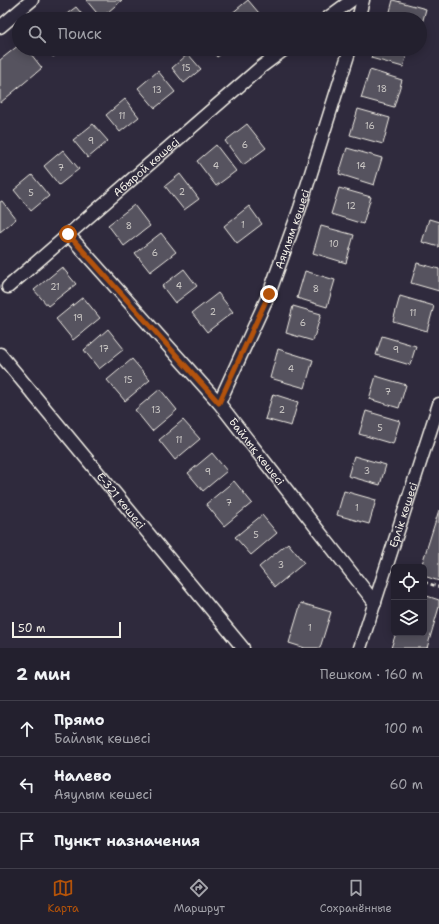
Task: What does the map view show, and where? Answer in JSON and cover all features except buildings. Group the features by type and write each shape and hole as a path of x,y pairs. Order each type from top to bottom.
{"street":[{"path":"18,12 32,0"},
{"path":"336,12 352,0"},
{"path":"360,12 363,0"},
{"path":"0,27 12,17"},
{"name":"Абырой көшесі","path":"8,286 261,67 276,56"},
{"name":"Аяулым көшесі","path":"219,403 269,294 300,208 348,56"},
{"name":"Байлық көшесі","path":"68,234 219,403 375,603"},
{"name":"Е-321 көшесі","path":"0,354 243,648"},
{"name":"Ерлік көшесі","path":"360,648 439,404"}],"path":[{"path":"427,583 439,587"}],"route":[{"path":"68,234 219,403 269,294"}]}
